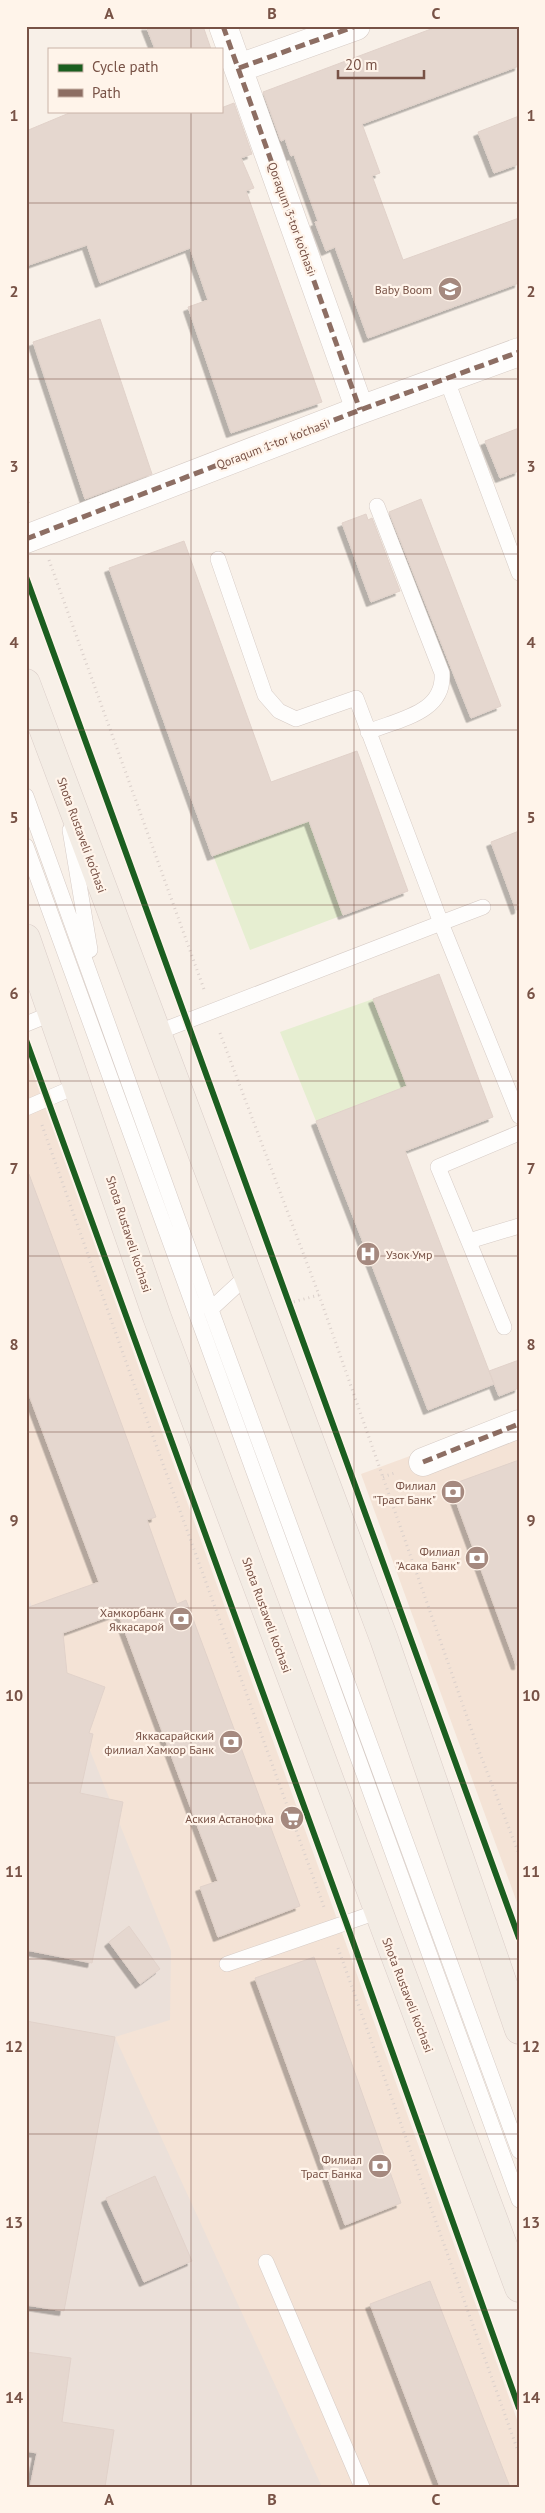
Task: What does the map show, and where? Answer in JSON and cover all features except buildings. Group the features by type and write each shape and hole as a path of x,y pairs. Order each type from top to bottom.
{"main road":[{"name":"Shota Rustaveli ko'chasi","path":"26,683 156,1033 249,1274 384,1639 519,2030"},
{"name":"Shota Rustaveli ko'chasi","path":"26,938 79,1085 157,1318 377,1912 519,2288"}],"street":[{"name":"Qoraqum 3-tor ko'chasi","path":"224,26 360,410"},
{"path":"239,68 356,26"},
{"name":"Qoraqum 1-tor ko'chasi","path":"33,536 360,410 519,352"},
{"path":"423,1462 519,1424"}],"lane":[{"path":"446,378 519,573"},
{"path":"368,732 430,707 441,691 443,682 442,673 377,506"},
{"path":"218,559 265,695 279,711 296,719 356,698 441,923 519,1116"},
{"path":"62,782 95,986"},
{"path":"26,796 211,1309 519,2151"},
{"path":"26,846 519,2200"},
{"path":"156,1033 483,907"},
{"path":"26,1024 53,1013"},
{"path":"31,1106 79,1085"},
{"path":"504,1327 438,1167 519,1133"},
{"path":"469,1241 519,1226"},
{"path":"211,1309 249,1274"},
{"path":"190,1298 211,1309"},
{"path":"227,1964 377,1912"},
{"path":"266,2262 362,2487"}],"path":[{"path":"26,498 33,536 319,1295 479,1751 519,1854"},
{"path":"31,1106 331,1927 519,2454"},
{"path":"286,1294 293,1312"},
{"path":"281,1305 319,1295"}],"shaded area":[{"path":"26,1054 519,2425 519,2487 26,2487"},
{"path":"519,1416 519,1908 361,1474"},
{"path":"26,1592 171,1951 170,2020 115,2037 322,2487 26,2487"}],"green space":[{"path":"309,821 343,915 250,950 213,855"},
{"path":"373,999 407,1086 316,1121 280,1032"}],"marked path":[{"path":"223,26 360,410"},
{"path":"239,68 356,26"},
{"path":"26,539 360,410 519,352"},
{"path":"423,1462 519,1424"}],"cycle path":[{"path":"26,577 519,1938"},
{"path":"26,1040 346,1922 519,2408"}],"place":[{"name":"Baby Boom","path":"450,289"},
{"name":"Узок Умр","path":"368,1254"},
{"name":"Филиал \"Траст Банк\"","path":"453,1492"},
{"name":"Филиал \"Асака Банк\"","path":"477,1558"},
{"name":"Хамкорбанк Яккасарой","path":"181,1619"},
{"name":"Яккасарайский филиал Хамкор Банк","path":"231,1742"},
{"name":"Аския Астанофка","path":"292,1818"},
{"name":"Филиал Траст Банка","path":"380,2166"}]}
